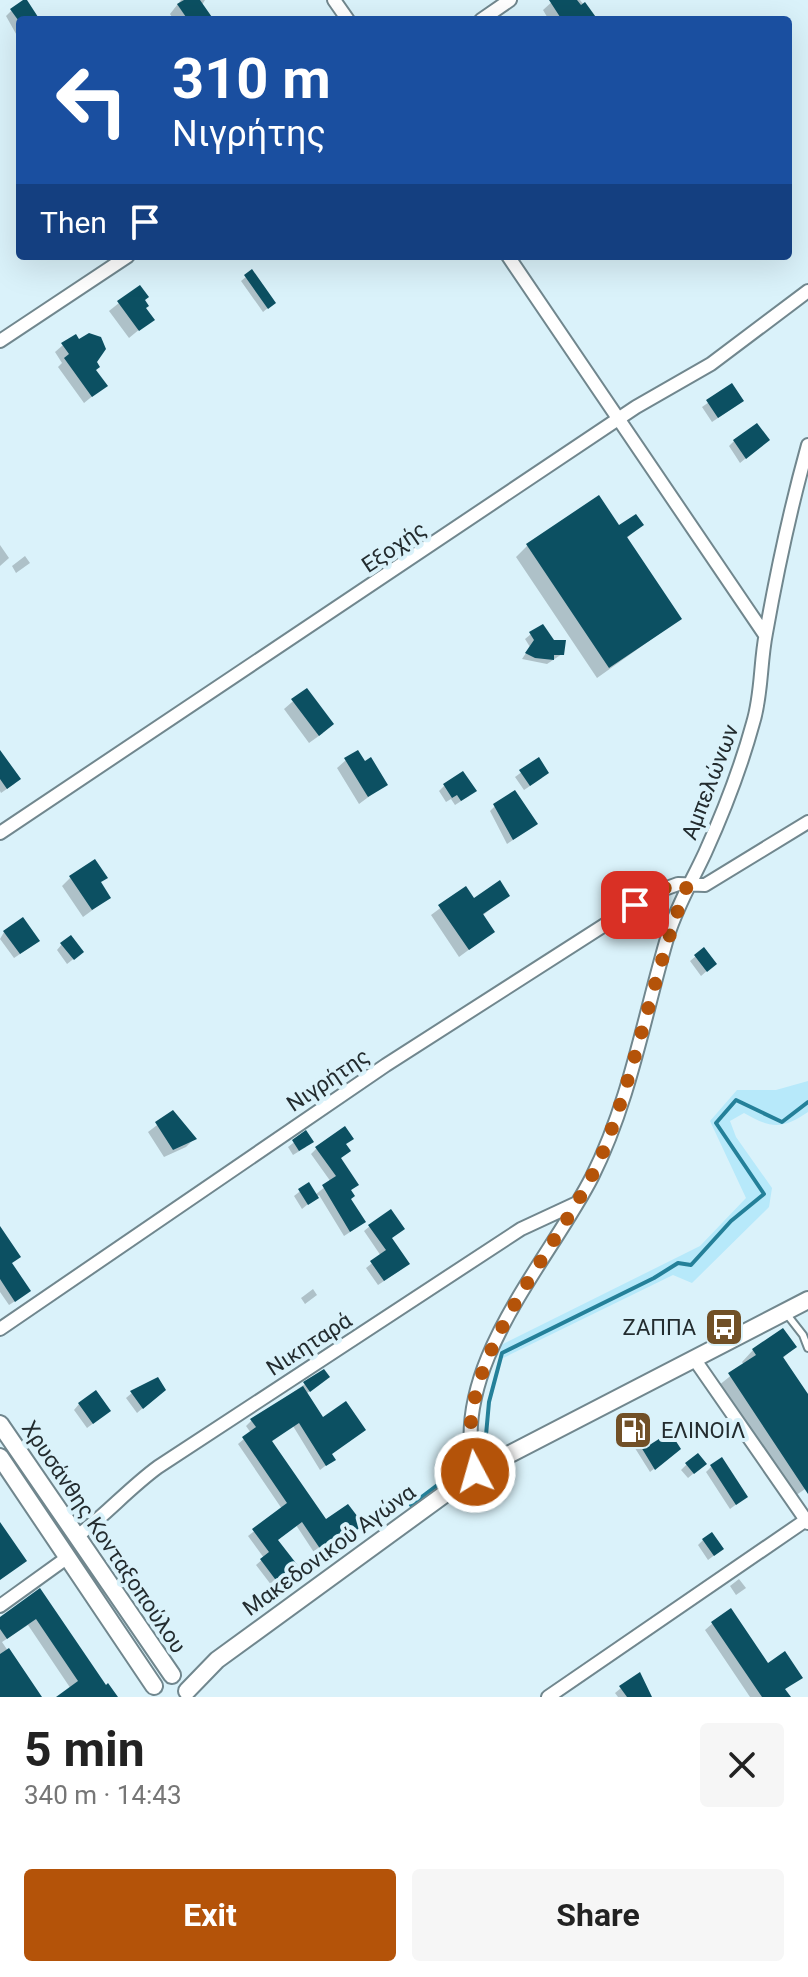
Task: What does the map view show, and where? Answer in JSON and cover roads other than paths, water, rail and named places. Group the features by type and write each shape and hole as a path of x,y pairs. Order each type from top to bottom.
{"main road":[{"name":"Μακεδονικού Αγώνα","path":"217,1660 475,1472 808,1300"},
{"name":"Χρυσάνθης Κονταξοπούλου","path":"0,1424 173,1675 183,1681 187,1694"},
{"name":"Χρυσάνθης Κονταξοπούλου","path":"0,1457 68,1557 153,1694"},
{"path":"153,1694 161,1678 217,1660"},
{"path":"187,1694 217,1660"}],"street":[{"path":"487,16 510,0"},
{"path":"0,341 122,260"},
{"path":"511,260 765,635"},
{"name":"Εξοχής","path":"0,833 619,418 711,364 808,291"},
{"name":"Αμπελώνων","path":"475,1472 471,1431 484,1367 509,1314 577,1203 604,1149 622,1100 669,932 687,886 720,819 755,720 765,635 808,447"},
{"name":"Νιγρήτης","path":"0,1329 398,1057 656,892 670,885 705,885 726,875 808,822"},
{"name":"Νικηταρά","path":"76,1537 115,1506 123,1493 158,1467 521,1229 577,1203"},
{"path":"548,1697 807,1522 695,1360"},
{"path":"0,1606 68,1557"}],"lane":[{"path":"785,1312 803,1335 808,1348"}],"waterway":[{"path":"485,1446 489,1402 502,1353 654,1278 678,1263 691,1265 731,1221 764,1194 716,1123 736,1100 782,1122 808,1102"},
{"path":"411,1505 464,1465"}],"place":[{"name":"ΖΑΠΠΑ","path":"724,1327"},
{"name":"ΕΛΙΝΟΙΛ","path":"633,1430"}]}
